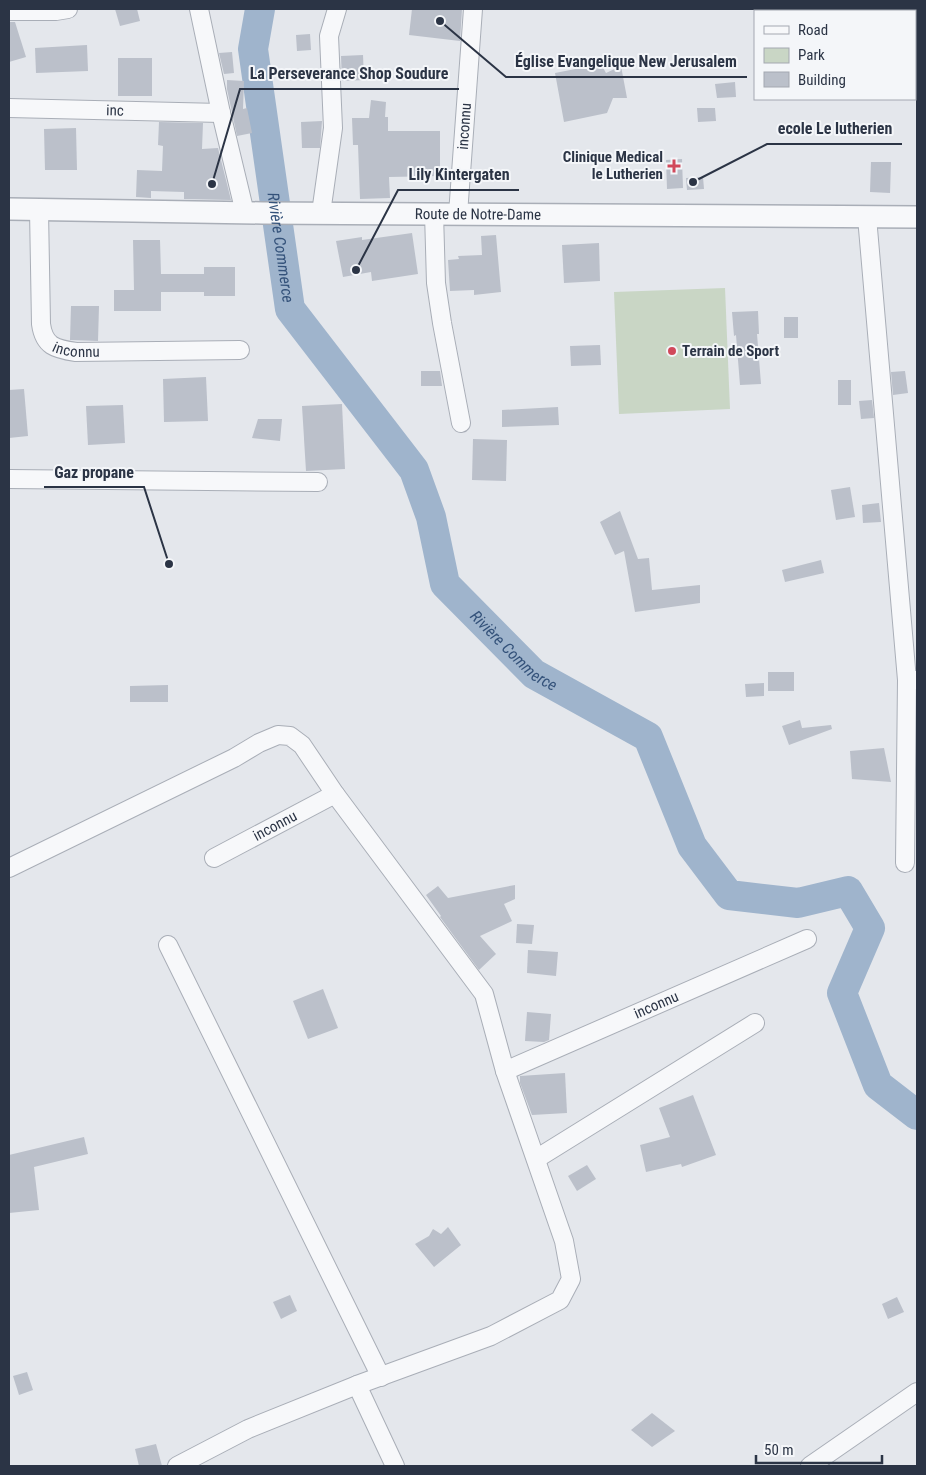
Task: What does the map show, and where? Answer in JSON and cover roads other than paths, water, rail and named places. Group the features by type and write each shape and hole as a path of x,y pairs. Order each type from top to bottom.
{"street":[{"path":"9,11 56,11 68,9"},
{"path":"199,9 221,113 254,213"},
{"path":"313,213 333,128 329,36 337,9"},
{"name":"inconnu","path":"458,214 473,9"},
{"name":"inc","path":"9,108 221,113"},
{"name":"Route de Notre-Dame","path":"9,209 254,213 917,217"},
{"name":"inconnu","path":"39,210 41,324 43,336 49,343 60,349 76,352 240,350"},
{"path":"434,213 437,291 461,422"},
{"path":"867,217 912,680 905,863"},
{"path":"9,479 318,482"},
{"path":"9,868 278,734 290,736 302,745 335,794 484,994 505,1071 564,1241 571,1279 560,1300 491,1336 357,1385 248,1429 177,1466"},
{"name":"inconnu","path":"214,858 335,794"},
{"name":"inconnu","path":"505,1071 808,939"},
{"path":"168,944 381,1376"},
{"path":"536,1159 755,1023"},
{"path":"357,1385 395,1466"},
{"path":"810,1466 917,1392"}],"waterway":[{"name":"Rivière Commerce","path":"260,9 253,49 290,309 414,470 431,517 445,584 534,674 648,737 692,846 729,895 798,903 848,891 870,928 842,993 878,1085 917,1115"}],"place":[{"name":"Église Evangelique New Jerusalem","path":"440,21"},
{"name":"Clinique Medical le Lutherien","path":"674,166"},
{"name":"ecole Le lutherien","path":"693,182"},
{"name":"La Perseverance Shop Soudure","path":"212,184"},
{"name":"Lily Kintergaten","path":"356,270"},
{"name":"Terrain de Sport","path":"672,351"},
{"name":"Gaz propane","path":"169,564"}]}
